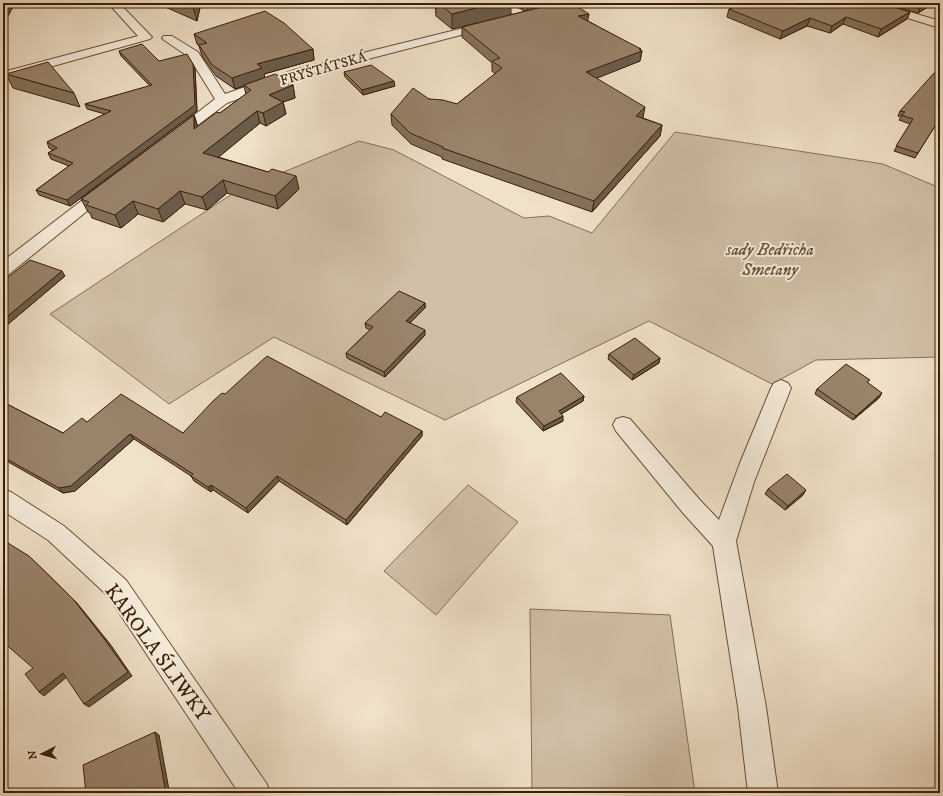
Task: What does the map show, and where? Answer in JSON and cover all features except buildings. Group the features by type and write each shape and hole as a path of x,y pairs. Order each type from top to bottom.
{"street":[{"path":"3,76 146,37 113,3"},
{"path":"499,3 526,16"},
{"name":"FRYŠTÁTSKÁ","path":"165,144 222,100 298,73 579,3"},
{"path":"869,3 940,25"},
{"path":"168,38 194,55 222,100"},
{"path":"3,270 114,182"},
{"path":"763,793 752,707 724,540 753,455 781,388"},
{"path":"623,425 692,506 724,540"},
{"name":"KAROLA ŚLIWKY","path":"3,499 56,532 116,588 169,663 256,793"}],"green space":[{"name":"sady Bedřicha Smetany","path":"675,132 883,164 940,188 940,357 816,360 772,384 649,321 445,420 274,337 169,404 50,314 235,192 359,141 394,150 524,218 549,216 592,233"},
{"path":"468,485 518,522 436,615 384,571"},
{"path":"530,609 670,615 695,793 532,793"}]}
